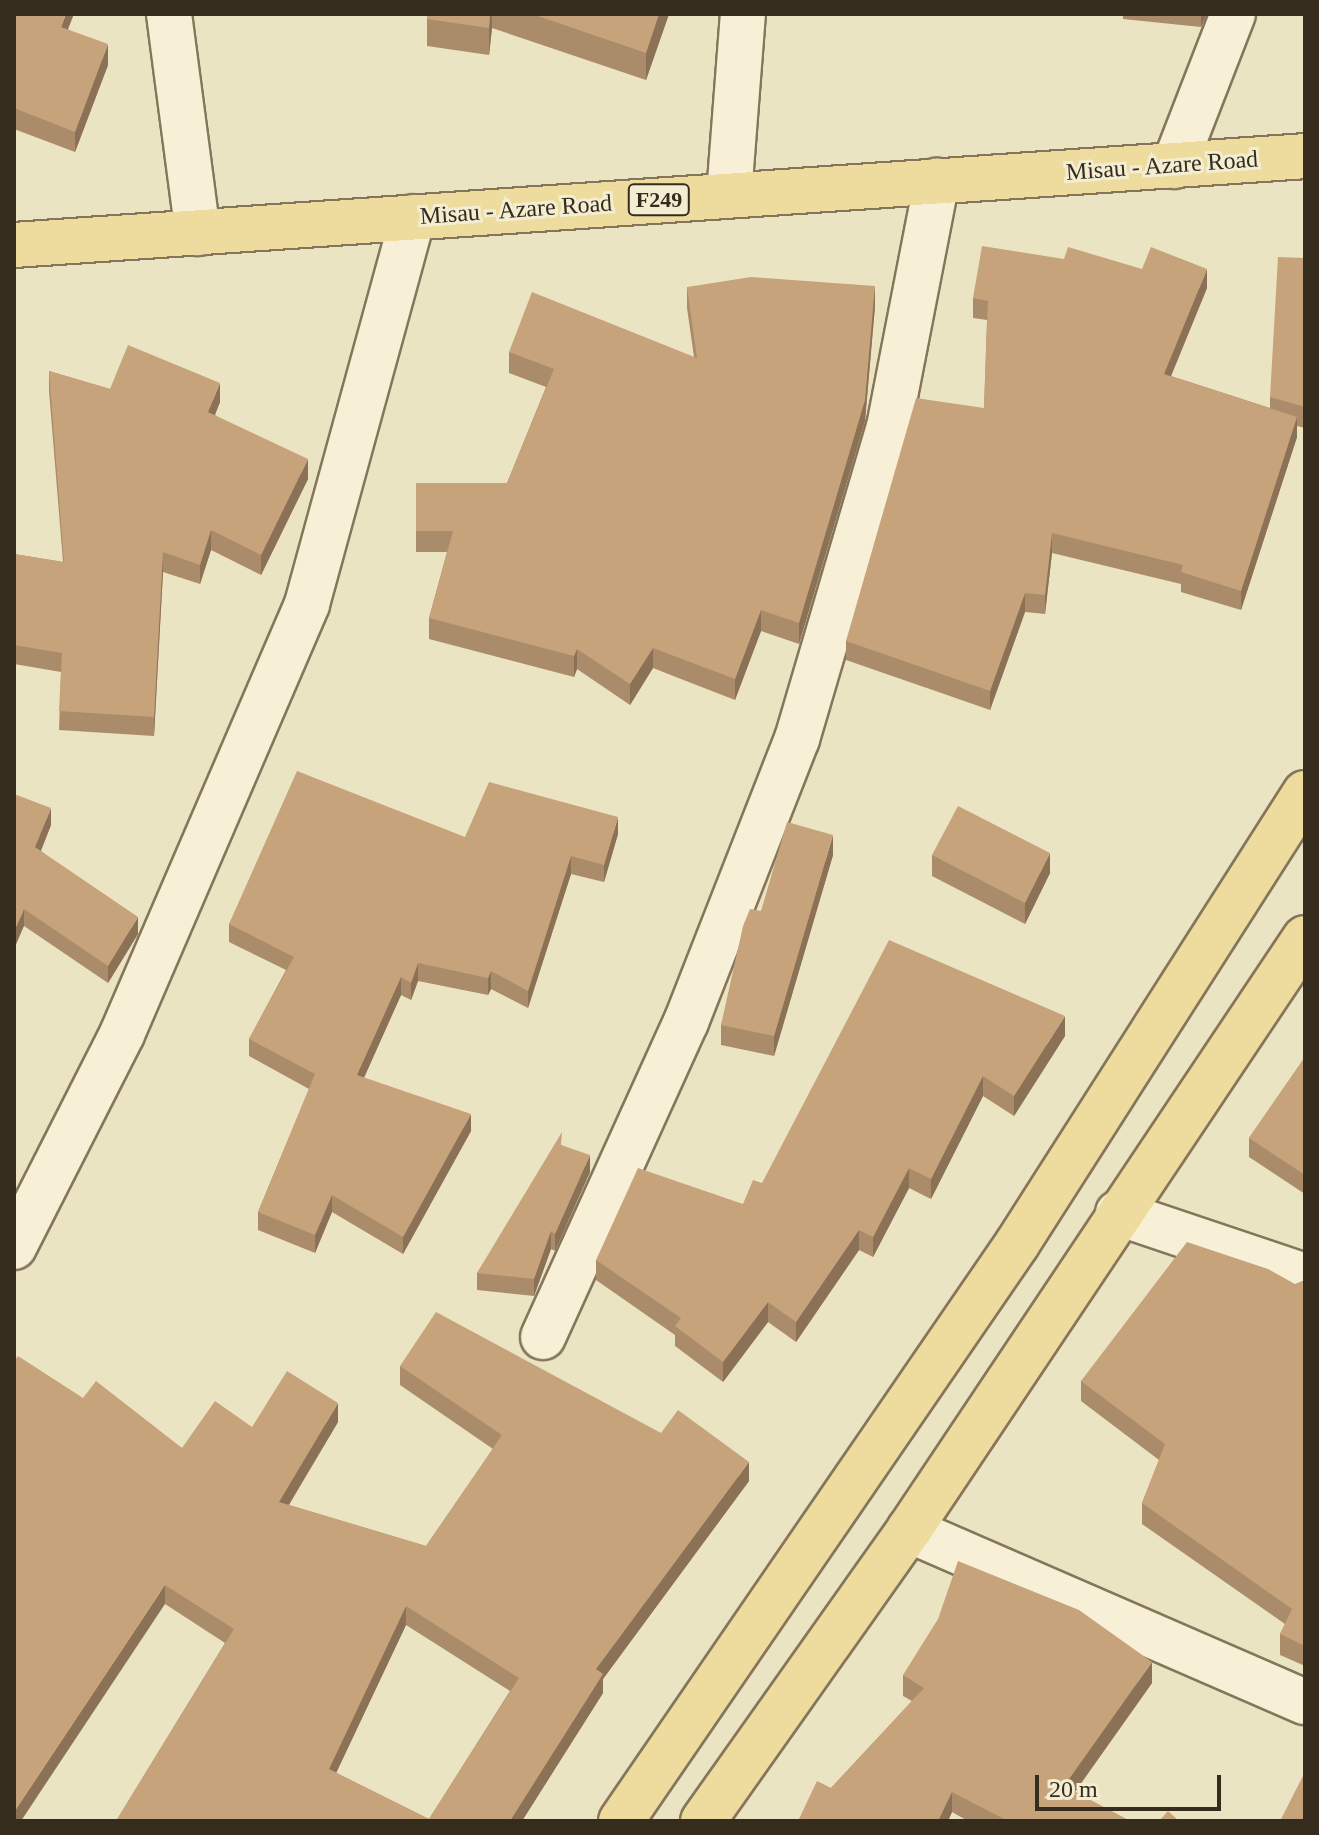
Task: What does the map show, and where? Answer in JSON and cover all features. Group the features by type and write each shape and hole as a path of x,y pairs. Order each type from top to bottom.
{"main road":[{"name":"Misau - Azare Road","path":"14,245 1305,156"},
{"path":"621,1821 1017,1244 1305,793"},
{"path":"703,1821 909,1530 1118,1213 1305,938"}],"street":[{"path":"169,14 198,233"},
{"path":"729,195 743,14"},
{"path":"1174,166 1233,14"},
{"path":"543,1337 686,1022 797,739 889,427 937,181"},
{"path":"14,1247 122,1034 307,604 413,217"},
{"path":"1118,1213 1305,1276"},
{"path":"909,1530 1305,1702"}],"building":[{"path":"14,14 66,14 61,27 108,44 75,132 14,108"},
{"path":"427,14 490,14 489,28 427,19"},
{"path":"532,14 659,14 646,53"},
{"path":"982,246 1064,259 1068,247 1142,269 1151,247 1207,269 1164,374 1297,417 1241,591 1181,572 1183,565 1052,533 1045,595 1025,593 990,691 846,641 916,398 984,408 988,301 973,298"},
{"path":"1278,257 1305,258 1305,407 1270,397"},
{"path":"751,277 875,286 865,400 799,623 761,610 735,679 653,648 630,684 577,649 574,656 429,618 453,531 416,531 416,483 507,483 554,369 509,352 532,292 697,358 687,287"},
{"path":"128,345 220,383 208,412 308,459 261,555 211,530 200,565 163,552 154,717 59,711 62,653 14,645 14,554 64,562 49,371 110,389"},
{"path":"297,771 465,837 489,782 618,817 604,865 571,856 528,991 491,971 488,978 418,963 411,983 401,977 357,1075 471,1114 403,1237 332,1195 315,1235 258,1212 315,1074 249,1039 294,957 229,924"},
{"path":"14,794 51,808 35,847 138,917 108,966 24,909 14,931"},
{"path":"958,806 1050,853 1025,903 932,855"},
{"path":"787,822 833,835 774,1036 721,1025 743,926 750,909 761,911"},
{"path":"889,940 1065,1016 1014,1096 983,1076 931,1179 909,1168 873,1237 859,1230 796,1322 768,1302 723,1362 675,1326 681,1318 596,1260 638,1168 743,1204 753,1180 762,1183"},
{"path":"1305,1057 1305,1175 1249,1138"},
{"path":"562,1132 561,1145 590,1155 555,1234 551,1231 534,1279 477,1273"},
{"path":"1187,1242 1268,1269 1295,1284 1305,1280 1305,1646 1280,1634 1292,1609 1142,1503 1165,1444 1081,1381"},
{"path":"436,1312 661,1433 678,1410 749,1462 596,1669 603,1674 510,1821 116,1821 234,1629 165,1585 14,1812 14,1361 18,1356 83,1398 96,1381 182,1448 215,1401 252,1427 287,1371 338,1403 279,1502 426,1546 502,1435 400,1366","holes":["406,1606 519,1678 429,1819 329,1769"]},
{"path":"958,1561 1079,1610 1152,1662 1064,1786 1130,1821 1008,1821 952,1792 938,1821 798,1821 817,1781 831,1788 924,1688 903,1675 938,1619"},
{"path":"1305,1772 1305,1821 1280,1821"},
{"path":"1168,1811 1179,1821 1159,1821"}]}
